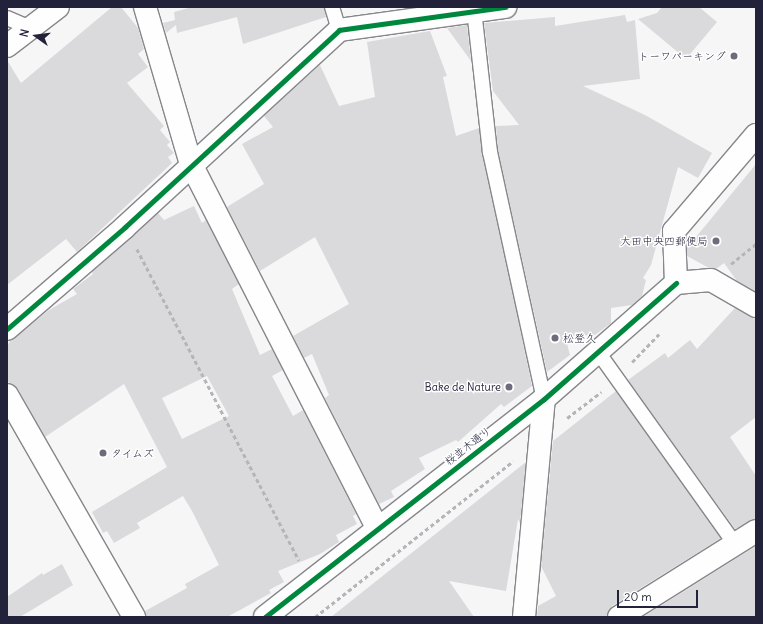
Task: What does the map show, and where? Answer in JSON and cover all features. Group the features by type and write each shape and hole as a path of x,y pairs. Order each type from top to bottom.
{"street":[{"path":"7,46 58,7"},
{"path":"145,7 191,164 378,529"},
{"path":"7,329 125,227 191,164 339,30 474,10 505,7"},
{"path":"756,135 674,231 676,283 711,280 756,306"},
{"name":"桜並木通り","path":"265,617 544,399 676,283"},
{"path":"7,395 134,617"},
{"path":"524,617 544,399"},
{"path":"619,617 756,531"}],"lane":[{"path":"332,7 339,30"},
{"path":"474,10 490,152 544,399"},
{"path":"7,18 31,28"},
{"path":"598,352 735,544"}],"path":[{"path":"125,227 310,581"}],"building":[{"path":"112,7 121,7 138,28 144,49 138,54 148,67 127,83 164,126 160,130 170,142 167,145 174,153 168,157 172,163 77,252 66,239 7,285 7,60 21,83"},
{"path":"192,7 324,7 326,17 243,44 237,17 177,33 176,25 166,33 163,23 175,20 174,12"},
{"path":"662,7 699,7 717,22 686,59 638,19 657,13"},
{"path":"625,15 627,22 635,20 640,79 583,86 645,115 712,153 698,178 678,167 651,265 643,278 646,280 642,296 632,305 611,308 611,323 595,335 565,336 570,355 547,372 498,151 496,126 519,125 493,91 484,23 555,17 555,26"},
{"path":"467,25 471,61 447,28"},
{"path":"430,31 447,76 443,77 456,136 479,128 532,386 504,407 501,404 458,442 456,440 419,458 425,469 391,491 394,497 379,504 325,398 329,395 312,354 304,358 293,336 349,304 315,237 260,271 227,207 264,184 242,144 273,127 264,116 320,65 339,106 375,97 367,42"},
{"path":"756,164 756,292 737,281 724,263 716,269 709,268 687,256 687,248"},
{"path":"194,206 202,223 206,220 239,284 232,289 260,355 272,349 283,370 272,376 293,416 303,410 356,514 353,516 357,524 336,535 339,542 320,554 278,571 284,582 269,590 271,593 227,617 146,617 145,611 187,588 185,584 219,565 183,496 137,523 140,528 114,543 107,531 103,533 92,512 167,467 124,384 45,437 18,389 7,381 7,347 10,341 49,310 77,294 73,289 93,274 92,272 158,213 164,220","holes":["207,376 229,416 182,439 162,398"]},
{"path":"735,308 756,318 756,417 730,437 756,476 756,519 735,529 628,380 665,353 668,358 690,340 697,349"},
{"path":"616,391 721,538 612,606 607,617 537,617 538,606 556,596 541,566 553,441"},
{"path":"526,462 520,523 518,519 506,591 449,581 474,617 331,617"},
{"path":"756,546 756,617 643,617"},
{"path":"62,564 73,585 20,617 7,617 7,597 42,573 43,575"}],"cycle path":[{"path":"7,329 125,227 339,30 505,7"},
{"path":"265,617 544,399 676,283"}],"place":[{"name":"トーワパーキング","path":"734,56"},
{"name":"大田中央四郵便局","path":"716,241"},
{"name":"松登久","path":"555,338"},
{"name":"Bake de Nature","path":"509,387"},
{"name":"タイムズ","path":"103,453"}]}
